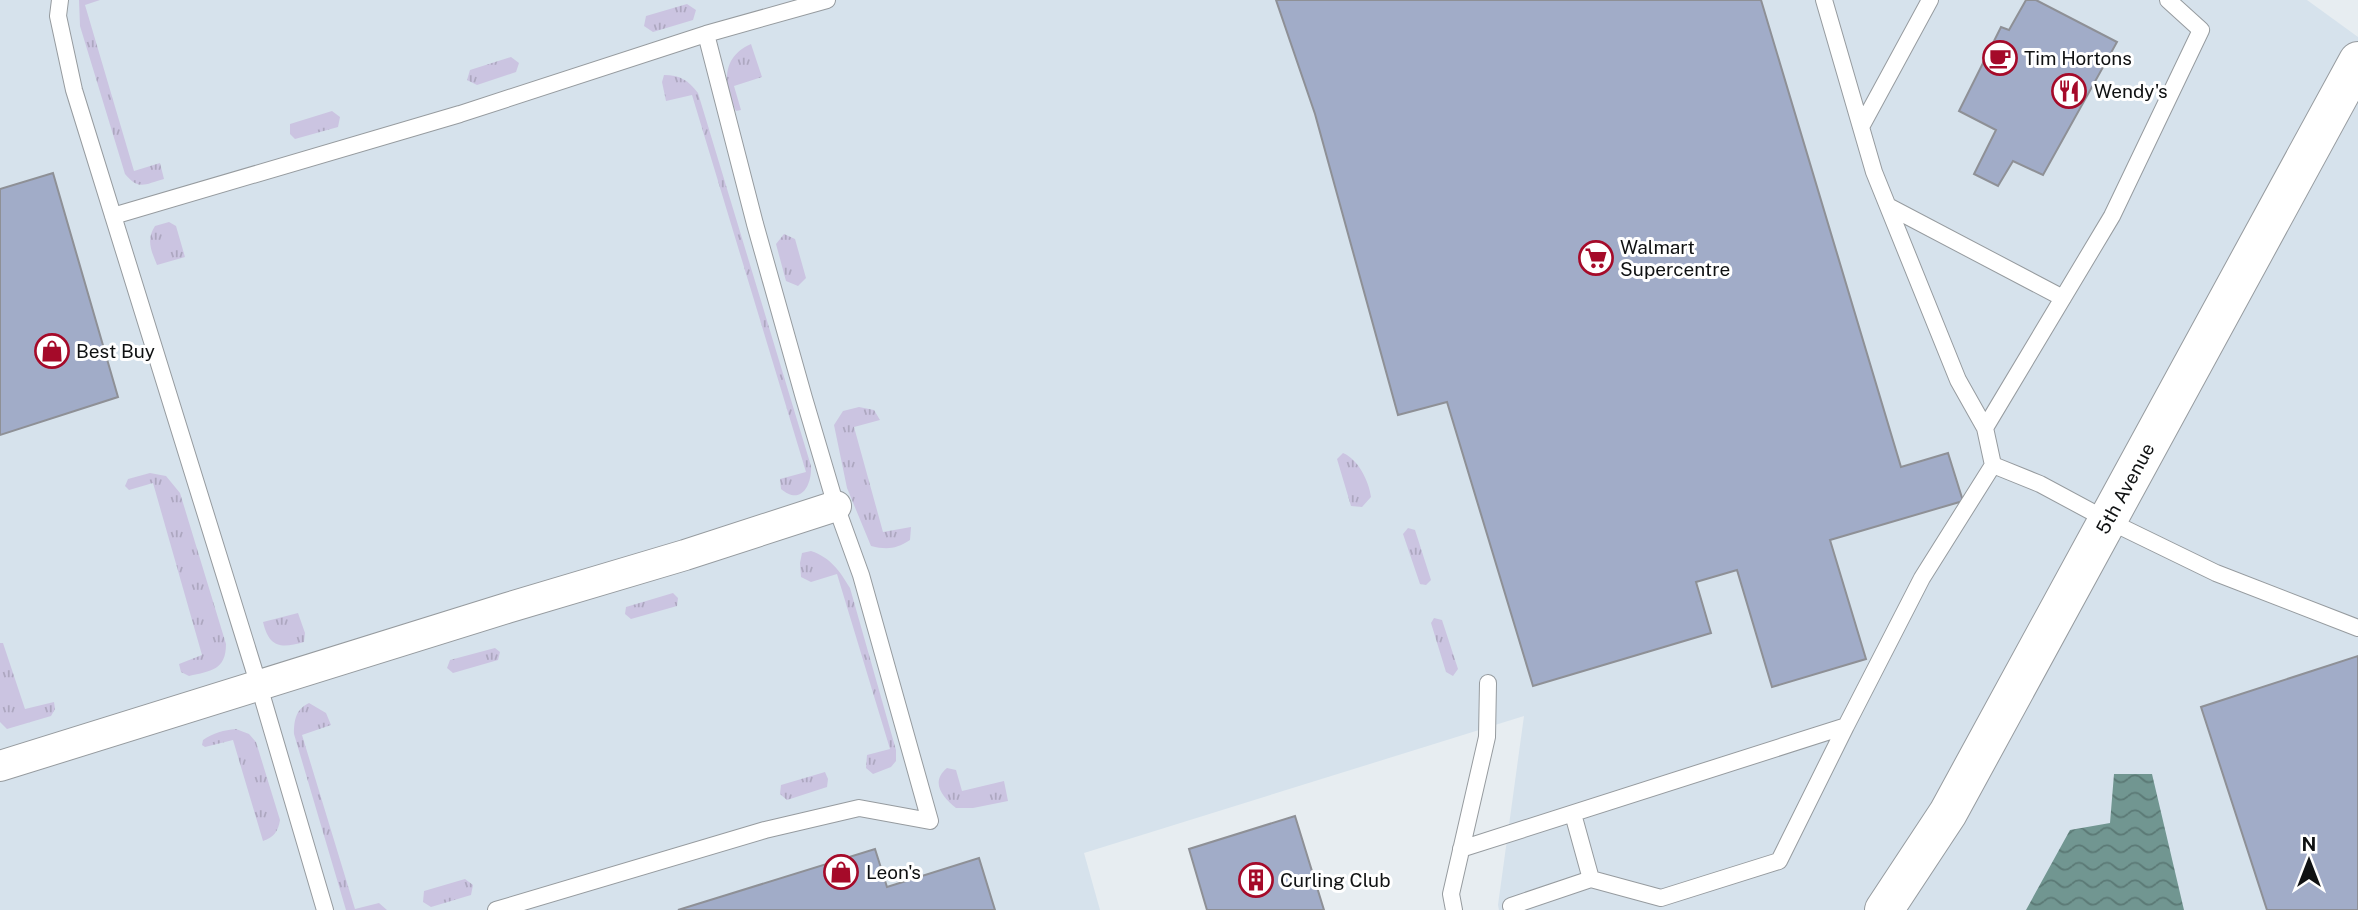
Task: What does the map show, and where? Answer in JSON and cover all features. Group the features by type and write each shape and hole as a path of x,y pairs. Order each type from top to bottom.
{"street":[{"name":"5th Avenue","path":"1884,910 1948,813 2358,61"},
{"path":"0,766 836,506"}],"lane":[{"path":"60,0 58,16 74,90 259,685 325,910"},
{"path":"113,216 460,114 706,34 827,0"},
{"path":"1511,906 1591,879 1661,898 1779,861 1922,578 1993,465 1985,428 1958,380 1874,172 1824,0"},
{"path":"1861,127 1930,0"},
{"path":"1985,428 2112,216 2202,30 2168,0"},
{"path":"496,910 765,830 859,808 930,821 861,576 836,506 755,224 706,34"},
{"path":"1888,206 2063,298"},
{"path":"1993,465 2039,484 2216,573 2358,628"},
{"path":"1454,910 1451,894 1487,737 1488,683"},
{"path":"1461,849 1846,726"},
{"path":"1573,814 1591,879"}],"shaded area":[{"path":"0,0 2307,0 2358,37 2358,910 1499,910 1524,716 1084,853 1100,910 0,910"}],"green space":[{"path":"79,0 100,0 85,5 134,171 160,163 164,179 138,184 125,174 80,26"},
{"path":"687,4 696,10 693,20 653,32 644,26 646,16"},
{"path":"751,44 762,77 734,86 741,110 736,111 729,91 727,73 734,56"},
{"path":"511,57 519,63 516,72 477,85 467,80 470,70"},
{"path":"664,75 683,79 698,93 811,466 810,480 800,494 788,494 781,489 780,479 806,472 692,95 666,101 662,82"},
{"path":"332,111 340,117 338,127 295,139 290,134 290,124"},
{"path":"169,222 176,226 185,257 157,265 151,250 151,236 155,226"},
{"path":"784,234 795,239 806,278 798,286 786,281 776,244"},
{"path":"859,407 874,410 880,420 854,427 883,532 911,527 910,540 896,547 871,546 847,488 834,425 843,411"},
{"path":"1343,453 1358,465 1368,484 1371,497 1362,507 1351,506 1337,459"},
{"path":"150,473 166,476 180,493 226,644 220,664 204,673 189,676 181,672 179,664 202,655 153,483 129,490 125,486 128,479"},
{"path":"1408,528 1415,530 1431,580 1426,585 1420,584 1403,534"},
{"path":"811,551 834,565 850,588 896,750 896,761 891,767 873,774 866,768 867,755 890,749 837,574 811,582 801,577 802,553"},
{"path":"673,593 678,598 677,606 631,619 625,614 626,607"},
{"path":"298,613 305,633 304,642 282,645 272,641 263,622"},
{"path":"1434,618 1442,620 1458,669 1453,676 1446,672 1431,623"},
{"path":"0,643 3,643 25,709 54,702 55,709 51,716 7,729 0,722"},
{"path":"495,648 500,652 498,660 453,673 447,668 450,660"},
{"path":"309,703 326,713 331,725 302,735 355,909 379,903 387,910 346,910 294,734 297,716 301,708"},
{"path":"236,729 249,734 256,742 280,820 275,833 263,841 233,740 205,747 202,745 203,740 211,735"},
{"path":"947,768 956,770 962,791 1004,781 1008,801 973,808 956,808 940,789 939,779"},
{"path":"825,772 827,787 787,800 780,794 781,785"},
{"path":"465,879 473,885 471,895 431,907 423,902 424,891"}],"water":[{"path":"2114,774 2152,774 2184,910 2026,910 2070,830 2110,823"}],"building":[{"name":"Walmart Supercentre","path":"1276,0 1761,0 1901,467 1948,453 1963,501 1830,540 1866,659 1772,687 1737,570 1696,582 1711,633 1533,686 1447,402 1398,415 1315,114"},
{"path":"2026,0 2036,0 2117,42 2043,175 2013,161 1998,186 1974,174 1996,130 1959,111 2001,27 2009,30"},
{"name":"Best Buy","path":"53,173 118,397 0,435 0,189"},
{"path":"2358,656 2358,910 2267,910 2201,707"},
{"name":"Curling Club","path":"1295,816 1324,910 1207,910 1189,849"},
{"name":"Leon's","path":"875,849 887,887 979,858 995,910 678,910"}],"place":[{"name":"Tim Hortons","path":"2000,58"},
{"name":"Wendy's","path":"2069,91"},
{"name":"Walmart Supercentre","path":"1596,258"},
{"name":"Best Buy","path":"52,351"},
{"name":"Leon's","path":"841,872"},
{"name":"Curling Club","path":"1256,880"}]}
